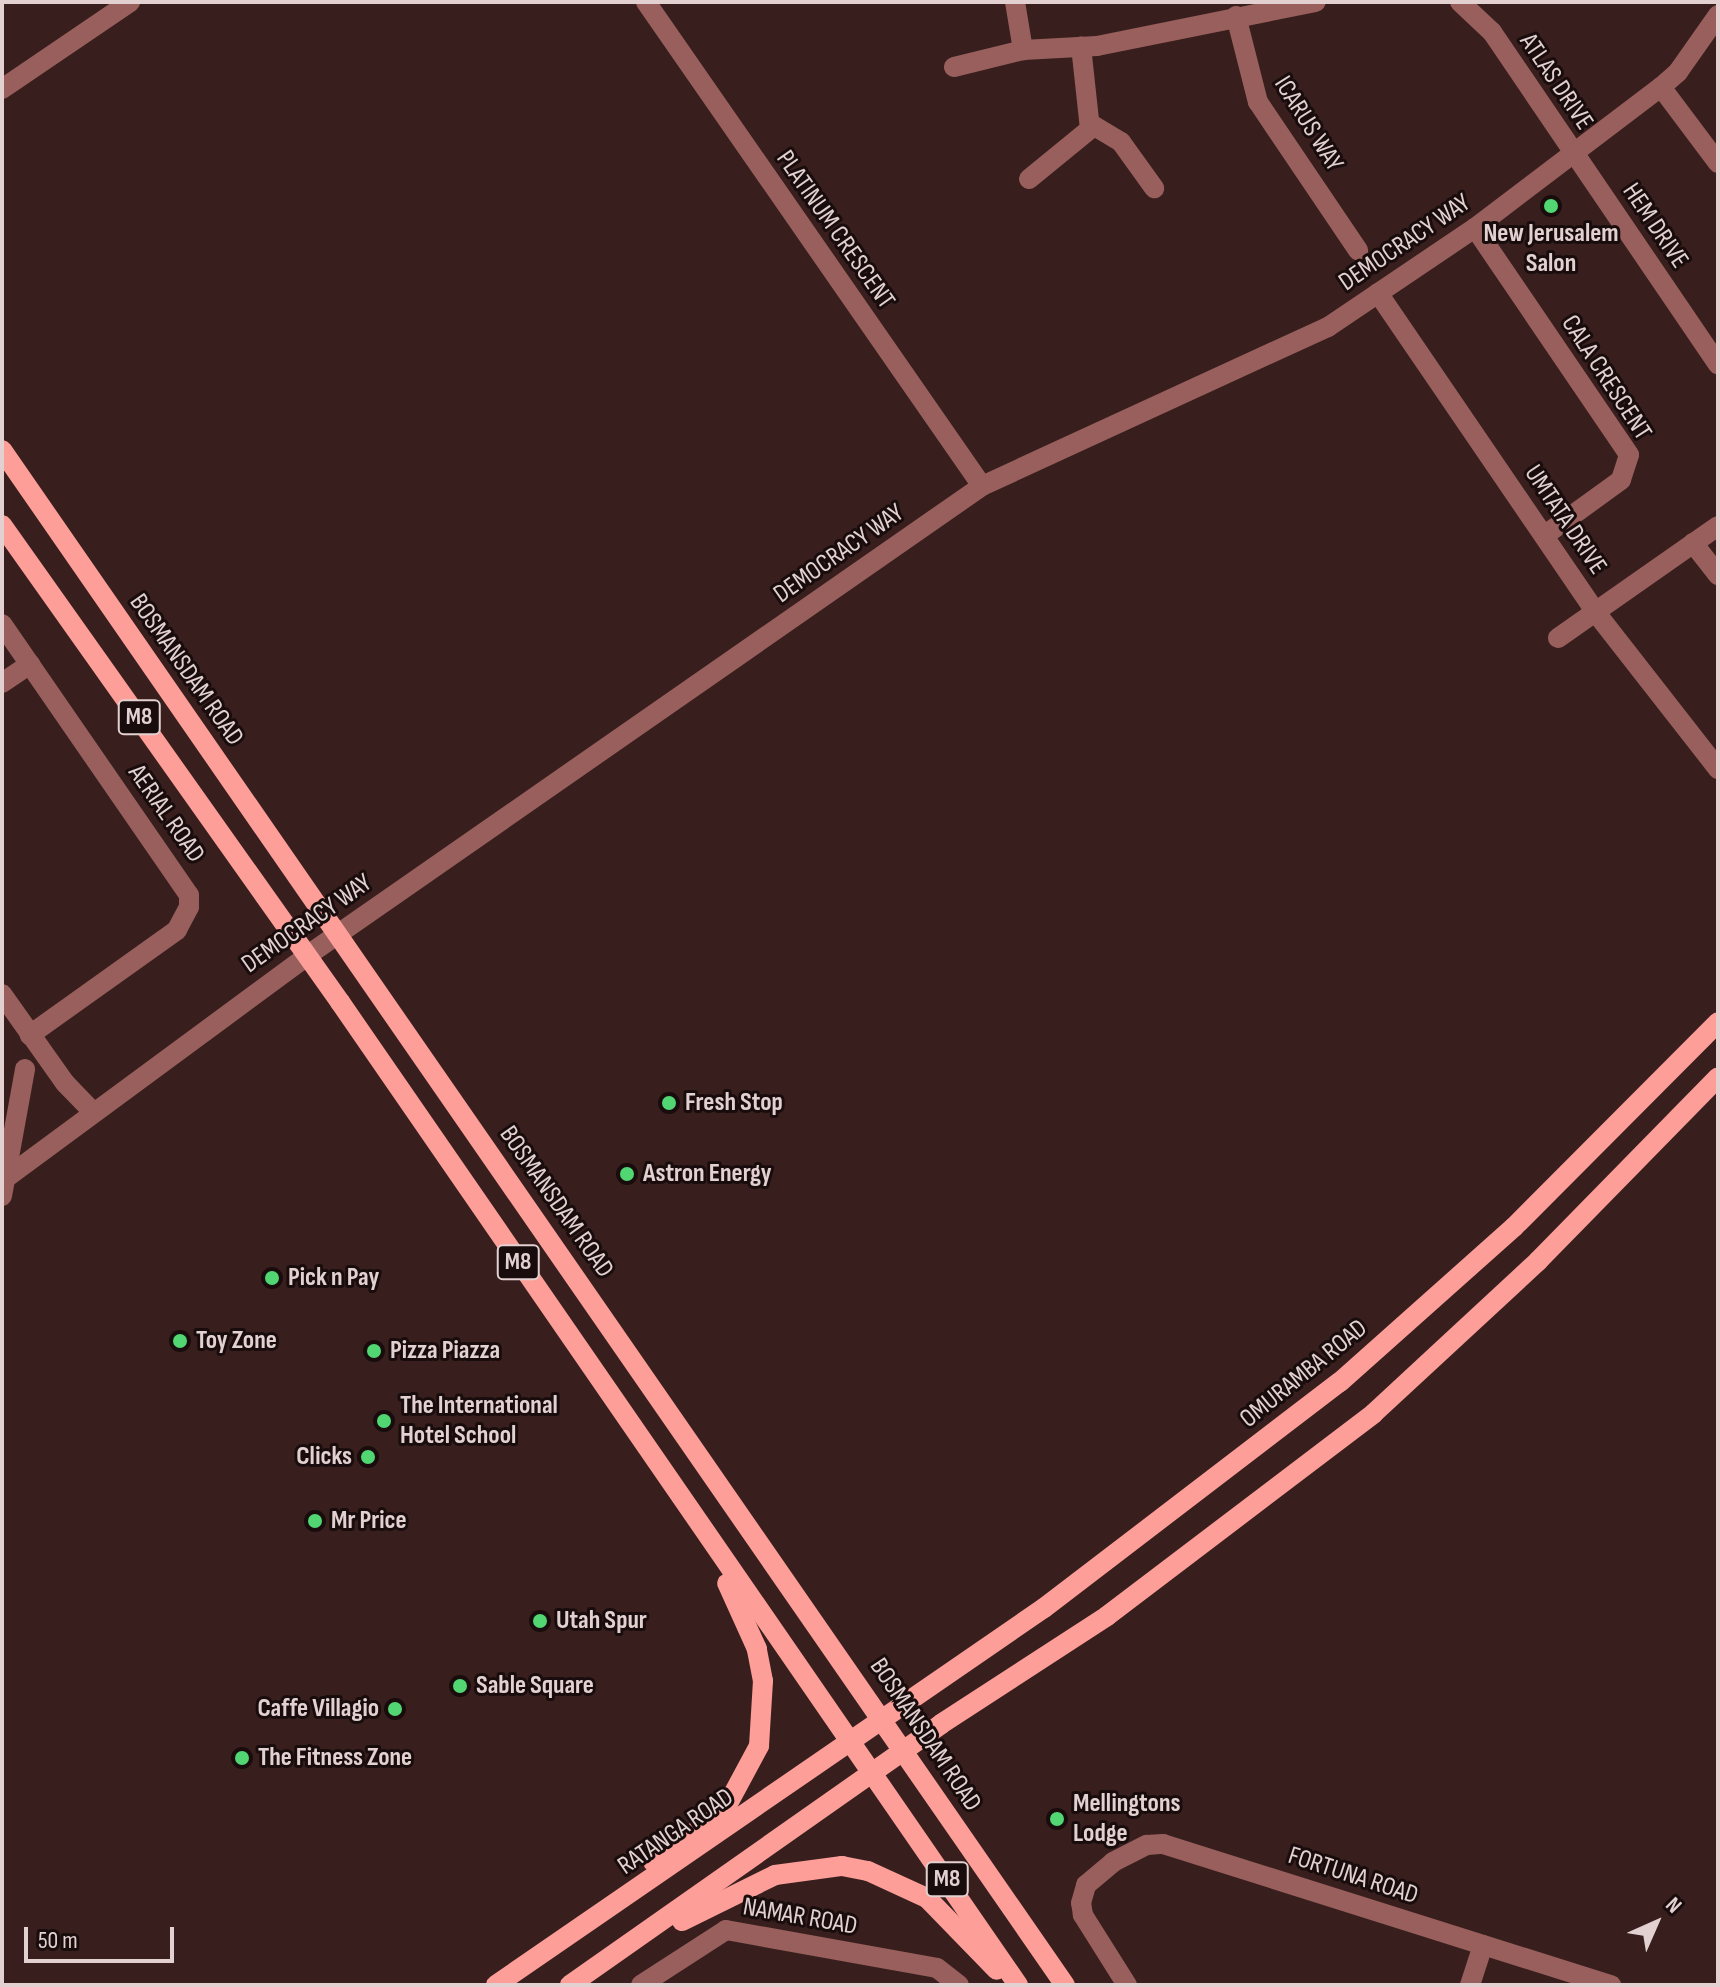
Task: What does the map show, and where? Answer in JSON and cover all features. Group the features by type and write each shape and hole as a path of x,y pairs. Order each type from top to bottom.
{"main road":[{"name":"BOSMANSDAM ROAD","path":"2,450 1065,1985"},
{"name":"M8","path":"2,525 308,955 1018,1985"},
{"name":"OMURAMBA ROAD","path":"884,1720 1044,1608 1340,1382 1514,1227 1718,1022"},
{"path":"577,1980 905,1751 1107,1616 1374,1413 1538,1261 1718,1077"},
{"path":"560,1942 605,1896 724,1811 759,1746 763,1681 757,1649 700,1527"},
{"name":"RATANGA ROAD","path":"496,1985 884,1720"},
{"path":"577,1980 740,1889 801,1869 842,1866 868,1871 927,1898 1011,1985"}],"street":[{"path":"2,89 130,2"},
{"name":"PLATINUM CRESCENT","path":"646,2 982,486"},
{"path":"1015,2 1023,50"},
{"path":"954,67 1023,50 1081,46 1316,2"},
{"name":"ATLAS DRIVE","path":"1460,2 1492,32 1575,157"},
{"name":"DEMOCRACY WAY","path":"4,1187 91,1110 338,933 982,486 1328,327 1475,228 1575,157 1661,87 1685,63 1718,15"},
{"name":"ICARUS WAY","path":"1236,16 1258,102 1358,250"},
{"path":"1029,179 1082,139 1091,124 1081,46"},
{"path":"1661,87 1718,163"},
{"path":"1091,124 1121,142 1154,188"},
{"name":"HEM DRIVE","path":"1575,157 1718,365"},
{"name":"CALA CRESCENT","path":"1475,228 1629,455 1621,480 1545,535"},
{"name":"UMTATA DRIVE","path":"1378,293 1597,614 1718,769"},
{"path":"1558,638 1597,614 1718,526"},
{"path":"1693,543 1718,575"},
{"name":"AERIAL ROAD","path":"2,624 184,884 189,907 177,930 30,1035"},
{"path":"2,683 30,664"},
{"path":"2,994 30,1035 91,1110"},
{"path":"4,1187 25,1069"},
{"name":"FORTUNA ROAD","path":"1127,1985 1083,1915 1086,1885 1113,1862 1147,1845 1163,1844 1611,1985"},
{"name":"NAMAR ROAD","path":"641,1985 726,1930 937,1968 959,1985"},
{"path":"1470,1985 1483,1945"}],"place":[{"name":"New Jerusalem Salon","path":"1551,206"},
{"name":"Fresh Stop","path":"669,1103"},
{"name":"Astron Energy","path":"627,1174"},
{"name":"Pick n Pay","path":"272,1278"},
{"name":"Toy Zone","path":"180,1341"},
{"name":"Pizza Piazza","path":"374,1351"},
{"name":"The International Hotel School","path":"384,1421"},
{"name":"Clicks","path":"368,1457"},
{"name":"Mr Price","path":"315,1521"},
{"name":"Utah Spur","path":"540,1621"},
{"name":"Sable Square","path":"460,1686"},
{"name":"Caffe Villagio","path":"395,1709"},
{"name":"The Fitness Zone","path":"242,1758"},
{"name":"Mellingtons Lodge","path":"1057,1819"}]}
